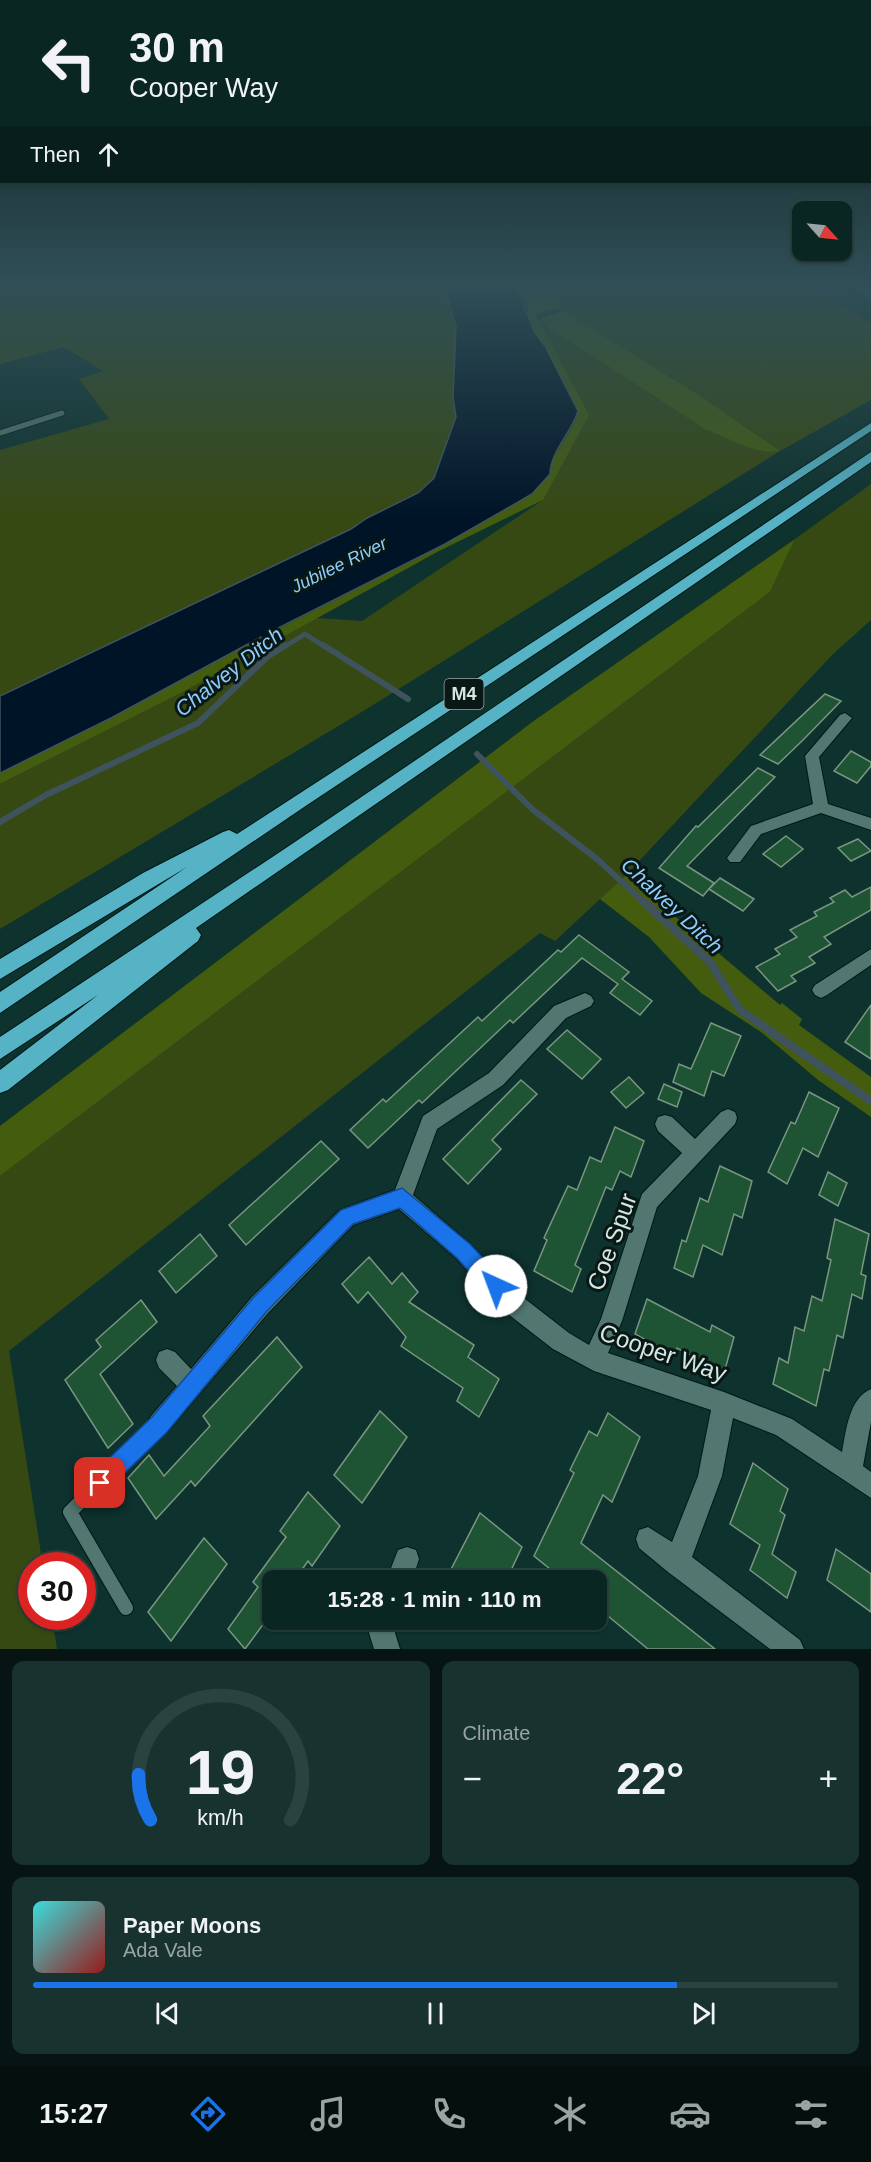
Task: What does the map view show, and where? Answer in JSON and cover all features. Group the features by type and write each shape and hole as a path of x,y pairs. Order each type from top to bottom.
{"highway":[{"name":"M4","path":"0,1004 302,800 871,426"},
{"name":"M4","path":"0,1049 293,853 871,456"},
{"name":"M4","path":"0,970 150,878 302,800"},
{"name":"M4","path":"0,1083 293,853"}],"street":[{"path":"821,807 812,756 845,718"},
{"path":"735,858 756,830 821,807 871,824"},
{"path":"821,990 871,956"},
{"path":"159,1424 260,1305 347,1217 402,1198 430,1123 496,1079 560,1012 585,1001"},
{"name":"Coe Spur","path":"594,1360 610,1321 649,1201 728,1118"},
{"path":"665,1124 695,1152"},
{"name":"Cooper Way","path":"402,1198 463,1251 512,1303 561,1341 594,1360 724,1403 783,1427 871,1486"},
{"path":"167,1360 192,1385"},
{"path":"850,1470 859,1421 871,1400"},
{"path":"677,1563 710,1476 724,1403"},
{"path":"648,1539 791,1649"},
{"path":"383,1630 387,1649"}],"lane":[{"path":"0,433 62,413"},
{"path":"126,1608 70,1512 159,1424"}],"green space":[{"path":"92,364 454,364 453,397 456,417 434,478 418,493 367,518 351,529 0,696 0,450 109,419 79,379 103,371"},
{"path":"539,364 605,364 706,430 779,451 699,395 649,364 871,364 871,400 780,451 365,710 0,929 0,784 183,692 317,618 362,621 543,500"},
{"path":"554,364 562,364 589,415 543,500 439,551 183,692 0,784 0,773 111,718 261,637 269,642 276,630 445,544 532,494 574,425 578,411"},
{"path":"605,364 649,364 699,395 780,451 761,451 706,430"},
{"path":"871,484 871,620 833,654 626,875 555,941 540,933 9,1351 41,1552 18,1552 18,1630 54,1630 57,1649 0,1649 0,1176 770,592 795,539"},
{"path":"795,539 770,592 0,1176 0,1126 535,720"},
{"path":"626,875 780,1005 782,1003 802,1019 799,1025 871,1077 871,1117 818,1080 761,1032 701,993 649,937 600,899"}],"water":[{"name":"Jubilee River","path":"454,364 554,364 578,411 557,450 550,474 532,494 445,544 276,629 279,634 269,642 261,637 111,718 0,773 0,696 351,529 367,518 418,493 434,478 456,417 453,397"}],"building":[{"path":"825,694 841,701 778,764 760,755"},
{"path":"851,751 871,762 871,766 857,783 834,771"},
{"path":"758,768 775,777 687,866 714,883 703,896 659,868 696,826 698,827"},
{"path":"786,836 803,849 781,867 763,854"},
{"path":"858,839 871,851 851,861 838,848"},
{"path":"720,878 754,899 743,911 709,889"},
{"path":"871,887 871,910 824,937 831,944 809,957 815,963 791,976 796,981 778,991 756,967 780,954 775,949 797,937 790,930 817,916 814,912 834,902 830,898 845,890 852,897"},
{"path":"579,935 629,972 622,979 652,1001 640,1015 610,993 618,984 582,958 513,1023 510,1020 422,1103 419,1100 368,1148 350,1130 383,1099 386,1102 478,1017 482,1021 558,950 561,952"},
{"path":"871,1005 871,1059 845,1042"},
{"path":"711,1023 741,1036 724,1076 712,1071 704,1096 673,1082 679,1064 691,1069"},
{"path":"567,1030 601,1059 582,1079 547,1049"},
{"path":"629,1077 644,1093 626,1108 611,1092"},
{"path":"521,1080 537,1094 492,1140 501,1149 468,1184 443,1159"},
{"path":"664,1084 682,1092 677,1107 658,1099"},
{"path":"809,1092 839,1108 818,1157 803,1148 787,1184 768,1172 791,1122 795,1124"},
{"path":"615,1127 644,1141 631,1177 620,1171 612,1190 606,1187 575,1265 581,1269 572,1292 534,1271 547,1240 544,1238 568,1186 577,1190 590,1157 601,1162"},
{"path":"321,1141 339,1159 246,1245 229,1225"},
{"path":"720,1166 752,1181 742,1218 734,1214 722,1255 703,1245 693,1277 674,1268 682,1240 686,1242 700,1198 708,1202"},
{"path":"828,1172 847,1183 838,1206 819,1195"},
{"path":"835,1219 869,1234 861,1274 866,1276 862,1299 852,1294 843,1338 837,1335 829,1371 824,1369 816,1406 773,1384 779,1358 788,1363 795,1327 804,1331 812,1296 822,1301 831,1260 827,1258"},
{"path":"200,1234 217,1256 176,1293 159,1271"},
{"path":"369,1257 392,1284 402,1273 418,1292 409,1302 474,1345 468,1357 499,1379 479,1417 457,1401 463,1388 401,1346 406,1337 368,1292 358,1303 342,1284"},
{"path":"647,1299 710,1332 712,1325 734,1337 724,1373 677,1348 675,1356 635,1334"},
{"path":"141,1300 157,1322 100,1374 133,1424 108,1448 65,1380 101,1347 96,1340"},
{"path":"277,1337 302,1367 195,1486 191,1481 156,1519 128,1478 149,1455 164,1476 210,1426 203,1416"},
{"path":"380,1411 407,1437 362,1503 334,1475"},
{"path":"608,1413 640,1437 612,1502 603,1495 581,1543 715,1649 648,1649 607,1615 607,1570 551,1570 534,1556 574,1473 570,1470 589,1431 597,1436"},
{"path":"753,1463 788,1489 780,1511 785,1515 772,1554 796,1572 787,1598 750,1570 760,1545 730,1524"},
{"path":"308,1492 340,1526 312,1566 308,1561 302,1570 262,1570 262,1626 245,1649 228,1629 258,1587 253,1582 286,1537 280,1531"},
{"path":"480,1513 522,1547 511,1570 451,1570"},
{"path":"204,1538 227,1564 171,1641 148,1612"},
{"path":"836,1549 871,1574 871,1612 827,1580"}],"waterway":[{"name":"Chalvey Ditch","path":"284,647 305,634 325,647"},
{"name":"Chalvey Ditch","path":"0,822 46,795 198,723 267,657 286,645"},
{"name":"Chalvey Ditch","path":"323,645 408,699"},
{"name":"Chalvey Ditch","path":"477,754 532,809 597,859 646,904"},
{"name":"Chalvey Ditch","path":"644,902 710,962 740,1010 871,1101"}],"route":[{"path":"100,1483 159,1424 260,1305 347,1217 402,1198 463,1251 496,1286"}]}
